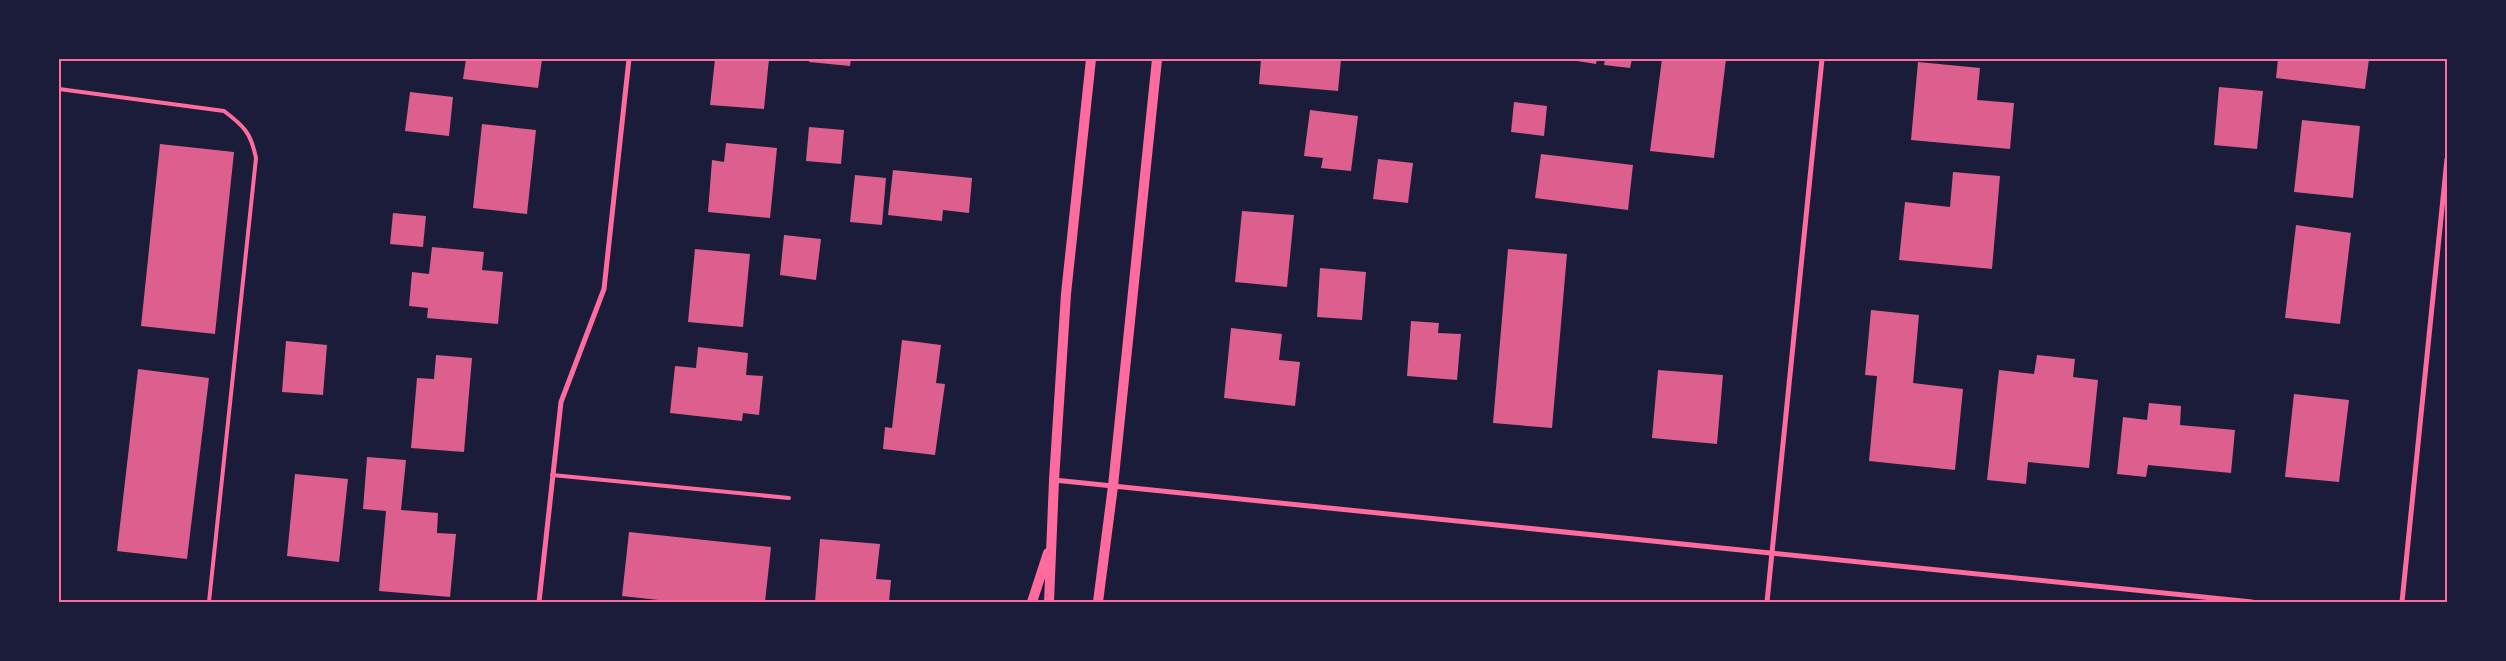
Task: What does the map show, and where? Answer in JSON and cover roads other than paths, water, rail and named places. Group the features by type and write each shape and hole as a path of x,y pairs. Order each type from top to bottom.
{"main road":[{"path":"1049,602 1054,480 1066,294 1090,59"},
{"path":"1098,602 1113,486 1156,59"},
{"path":"1032,602 1053,540"}],"street":[{"path":"539,602 560,402 604,289 629,59"},
{"path":"1767,602 1822,59"},
{"path":"2402,602 2447,159"},
{"path":"1054,480 2252,602"}],"lane":[{"path":"59,89 224,111 242,124 252,141 256,158 209,602"},
{"path":"552,475 789,498"}]}
